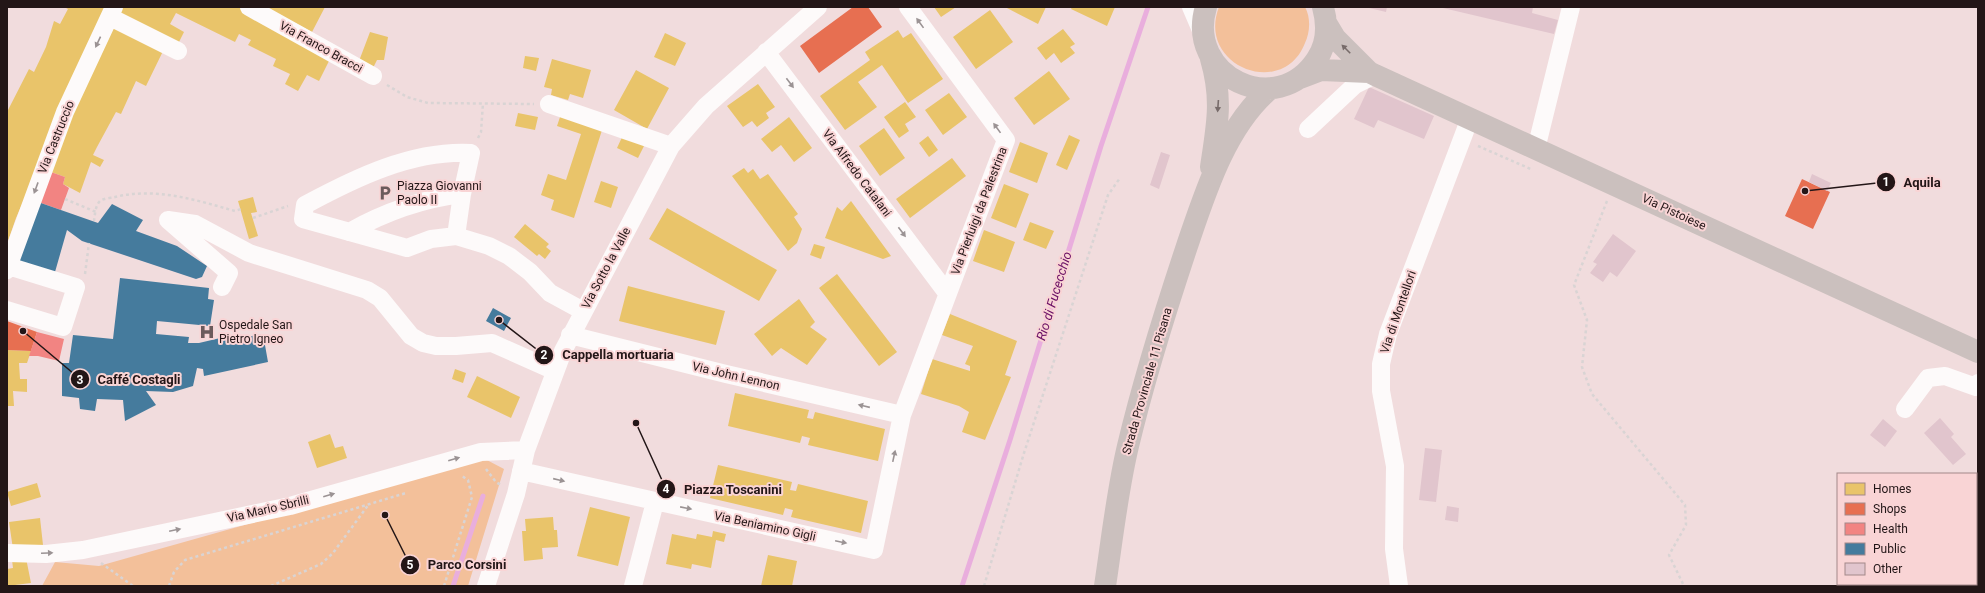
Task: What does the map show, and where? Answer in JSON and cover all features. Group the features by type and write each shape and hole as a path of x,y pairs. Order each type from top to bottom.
{"main road":[{"path":"1206,7 1206,45 1220,70 1235,81 1253,87 1271,88"},
{"path":"1297,79 1306,73 1319,55 1326,34 1325,15"},
{"name":"Via Pistoiese","path":"1325,15 1335,38 1372,74"},
{"name":"Strada Provinciale 11 Pisana","path":"1206,45 1217,81 1219,98 1209,180"},
{"name":"Via Pistoiese","path":"1271,88 1321,70 1372,74 1978,352"},
{"name":"Strada Provinciale 11 Pisana","path":"1105,586 1127,447 1180,267 1209,180 1242,120 1261,97 1271,88"}],"street":[{"name":"Via Franco Bracci","path":"249,7 373,76"},
{"name":"Via Sotto la Valle","path":"486,586 516,494 526,450 554,371 570,335 671,146 706,106 818,7"},
{"name":"Via Pierluigi da Palestrina","path":"902,415 1006,140 908,7"},
{"path":"1191,7 1206,45"},
{"path":"1536,149 1571,7"},
{"path":"112,12 178,51"},
{"name":"Via Castruccio","path":"8,268 65,112 112,12"},
{"name":"Via Alfredo Catalani","path":"766,52 947,293"},
{"path":"1308,129 1355,85 1372,74"},
{"path":"549,104 671,146"},
{"name":"Via di Montellori","path":"1399,586 1394,549 1395,466 1381,391 1381,364 1388,334 1470,118"},
{"path":"456,236 462,194 471,153 455,152 429,156 386,168 339,187 305,205 303,219 407,248 431,239 456,236 490,246 509,256 530,272 550,293 583,311"},
{"path":"348,232 374,218 408,204 438,197 462,194"},
{"path":"222,287 229,273 168,220 195,224 249,253 367,290 380,298 411,336 423,343 436,346 492,343 554,371"},
{"path":"7,310 63,327 76,287 8,268"},
{"name":"Via John Lennon","path":"570,335 726,374 902,415"},
{"path":"1905,409 1928,378 1945,376 1976,388 1978,383"},
{"name":"Via Beniamino Gigli","path":"521,471 874,550 902,415"},
{"name":"Via Mario Sbrilli","path":"7,549 46,554 83,550 290,506 481,452 526,450"},
{"path":"633,586 655,502"}],"path":[{"path":"373,76 407,97 428,103 549,104"},
{"path":"471,153 481,132 483,103"},
{"path":"984,586 1026,446 1108,195 1120,178"},
{"path":"1613,184 1574,285 1587,320 1582,367 1592,394 1685,505 1686,526 1668,556 1684,586"},
{"path":"94,221 97,206 101,200 122,195 150,193 186,197 235,211 241,209"},
{"path":"65,199 96,212"},
{"path":"253,218 290,206 305,205"},
{"path":"84,282 89,243"},
{"path":"481,468 486,468 496,482 516,494"},
{"path":"454,478 462,476 465,473"},
{"path":"444,586 472,497 468,480 462,476"},
{"path":"169,586 174,572 185,560 412,491"},
{"path":"271,586 321,564 333,553 369,504"},
{"path":"83,550 133,586"}],"shaded area":[{"path":"1219,7 1305,7 1309,20 1307,39 1294,60 1279,70 1262,72 1245,68 1230,59 1220,46 1215,28"},
{"path":"483,458 504,469 468,586 42,586 55,562 99,566"}],"building: Homes":[{"path":"64,7 108,7 16,218 7,244 7,112 29,69 34,72 46,47 54,21 60,24 68,9"},
{"path":"120,7 240,7 332,55 319,81 307,75 298,91 285,84 290,74 273,66 276,59 248,45 251,40 239,34 235,42 176,13 170,24 184,32 174,52 165,47 146,86 136,81 121,114 116,112 93,155 104,160 100,167 91,162 80,193 63,184 65,177 48,171"},
{"path":"265,7 325,7 312,32"},
{"path":"934,7 956,7 941,17"},
{"path":"1005,7 1046,7 1038,24"},
{"path":"1072,7 1115,7 1107,26 1071,9"},
{"path":"990,10 1013,42 976,69 953,37"},
{"path":"1063,29 1075,44 1070,47 1075,53 1061,63 1054,53 1046,60 1037,48"},
{"path":"898,30 903,38 911,33 943,79 908,103 882,65 858,82 877,107 845,130 820,96 870,60 865,52"},
{"path":"370,32 388,37 384,60 377,60 373,68 359,61"},
{"path":"665,33 686,43 675,66 654,57"},
{"path":"525,56 539,58 536,71 523,68"},
{"path":"552,59 591,70 583,98 570,94 568,100 551,95 552,89 544,87"},
{"path":"636,70 669,88 647,129 614,110"},
{"path":"1049,71 1070,99 1034,125 1014,98"},
{"path":"758,84 775,107 766,113 769,118 757,127 752,121 743,127 727,106"},
{"path":"949,93 967,117 943,135 925,110"},
{"path":"905,102 916,117 905,124 909,131 899,138 884,117"},
{"path":"518,113 538,117 535,130 515,126"},
{"path":"561,114 603,127 574,218 551,210 554,200 541,195 548,174 566,180 581,134 557,126"},
{"path":"789,117 812,148 794,162 781,145 772,152 761,139"},
{"path":"884,128 905,158 880,176 859,146"},
{"path":"623,135 646,142 638,158 617,148"},
{"path":"1069,135 1080,140 1067,170 1056,165"},
{"path":"928,136 938,150 929,157 919,143"},
{"path":"1020,142 1048,153 1037,183 1009,172"},
{"path":"952,158 966,176 910,218 896,199"},
{"path":"744,168 748,173 753,169 760,179 768,174 798,214 794,217 802,229 797,243 788,251 732,176"},
{"path":"601,181 618,187 611,208 594,202"},
{"path":"1004,184 1029,194 1016,228 991,218"},
{"path":"253,197 257,212 251,213 258,236 249,239 238,201"},
{"path":"851,201 891,256 883,259 825,238 837,207 842,211"},
{"path":"667,208 777,270 759,301 649,239"},
{"path":"1030,222 1054,231 1046,249 1023,240"},
{"path":"525,224 549,244 546,247 551,251 545,259 539,254 537,256 514,237"},
{"path":"984,230 1015,242 1004,272 973,261"},
{"path":"814,244 825,247 821,259 810,255"},
{"path":"837,274 897,352 879,366 819,288"},
{"path":"628,286 725,311 716,345 619,321"},
{"path":"799,299 815,322 810,327 827,339 807,365 781,348 772,356 754,334"},
{"path":"950,314 1017,341 1005,375 1011,377 985,440 962,432 969,412 959,406 921,394 932,359 970,371 970,366 965,364 973,346 942,335"},
{"path":"7,350 31,351 27,363 19,363 20,379 27,379 27,392 13,391 14,406 7,406"},
{"path":"455,369 466,373 463,383 452,379"},
{"path":"477,376 520,397 511,418 467,397"},
{"path":"735,393 809,410 807,418 813,419 815,412 885,429 878,461 808,445 810,438 802,436 800,443 728,426"},
{"path":"330,434 335,448 343,446 347,458 317,468 308,442"},
{"path":"718,465 792,482 790,490 796,491 798,484 868,501 861,533 791,517 793,510 785,508 783,515 710,498"},
{"path":"37,483 41,497 11,506 7,492"},
{"path":"590,507 630,517 618,566 577,556"},
{"path":"553,517 554,530 557,530 558,547 542,548 543,559 524,561 522,531 526,531 525,519"},
{"path":"40,518 43,545 13,549 9,522"},
{"path":"713,531 726,534 724,542 716,540 711,568 692,564 691,569 666,564 672,534 696,539 697,534 712,537"},
{"path":"768,555 797,561 792,586 761,586"},
{"path":"26,558 31,583 7,586 7,569 13,568 12,560"}],"building: Shops":[{"path":"853,7 868,7 882,27 819,73 800,46"},
{"path":"1802,179 1830,192 1813,229 1785,216"},
{"path":"7,321 37,332 31,351 7,350"}],"building: Health":[{"path":"48,171 65,177 63,184 69,188 61,210 38,202"},
{"path":"37,332 64,339 59,361 38,356 29,356"}],"building: Public":[{"path":"38,202 98,223 112,204 143,220 136,231 177,246 207,266 202,277 196,279 82,241 67,230 55,272 17,261"},
{"path":"120,278 209,288 208,299 214,300 210,326 157,321 156,334 189,337 188,343 199,343 233,335 234,339 263,334 268,362 204,376 203,369 197,368 193,386 173,392 146,391 156,405 125,421 123,400 97,399 95,411 80,409 79,398 62,396 62,363 69,363 73,335 113,339"},
{"path":"493,308 511,318 504,331 486,321"}],"building: Other":[{"path":"1365,7 1387,7 1386,12"},
{"path":"1533,7 1532,13 1558,20 1554,34 1443,8"},
{"path":"1369,87 1434,116 1424,139 1378,120 1374,128 1354,119"},
{"path":"1161,152 1170,155 1159,189 1150,185"},
{"path":"1812,174 1831,183 1827,191 1809,182"},
{"path":"1613,234 1636,251 1617,277 1610,272 1603,282 1590,273 1597,264 1593,262"},
{"path":"1940,418 1954,434 1951,437 1966,454 1953,465 1924,433"},
{"path":"1883,419 1897,431 1885,447 1870,435"},
{"path":"1425,448 1442,450 1436,502 1419,500"},
{"path":"1447,506 1459,508 1458,522 1445,520"}],"waterway":[{"name":"Rio di Fucecchio","path":"962,586 1010,440 1101,146 1148,7"},
{"path":"453,586 483,496"}],"place":[{"name":"Aquila","path":"1805,191"},
{"name":"Piazza Giovanni Paolo II","path":"385,193"},
{"name":"Cappella mortuaria","path":"499,320"},
{"name":"Caffé Costagli","path":"23,331"},
{"name":"Ospedale San Pietro Igneo","path":"207,332"},
{"name":"Piazza Toscanini","path":"636,423"},
{"name":"Parco Corsini","path":"385,515"}]}
